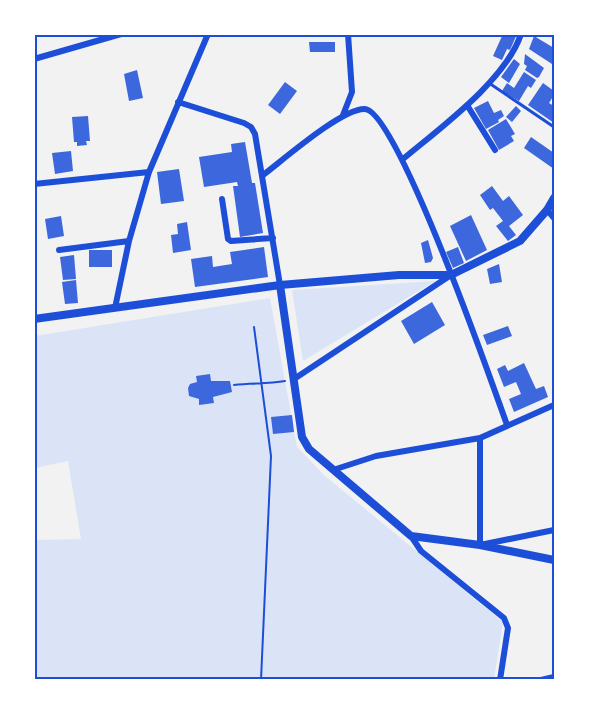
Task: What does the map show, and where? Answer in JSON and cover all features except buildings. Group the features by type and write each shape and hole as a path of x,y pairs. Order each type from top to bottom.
{"street":[{"path":"34,59 121,34"},
{"path":"115,308 129,242 149,172 208,34"},
{"path":"343,115 352,92 348,34"},
{"path":"403,159 467,105 488,83 518,44 521,34"},
{"path":"178,102 244,123 251,127 255,134 273,238 302,437 309,449 411,536 421,551 504,618 508,628 500,680"},
{"path":"467,105 495,150"},
{"path":"263,176 343,115 365,109 374,112 403,159 467,310 507,425"},
{"path":"34,184 149,172"},
{"path":"294,379 451,275 520,241 555,198"},
{"path":"222,200 228,238 231,241 273,238"},
{"path":"547,210 555,218"},
{"path":"59,250 129,242"},
{"path":"34,319 280,285 399,275 451,275"},
{"path":"333,470 376,456 480,438 555,405"},
{"path":"480,438 480,545"},
{"path":"480,545 555,530"},
{"path":"411,536 480,545 555,560"},
{"path":"541,680 555,677"}],"lane":[{"path":"488,83 555,127"}],"path":[{"path":"254,327 271,456 268,480 261,680"},
{"path":"234,385 255,382 263,384 294,379"}],"shaded area":[{"path":"435,281 303,361 292,290"},
{"path":"270,298 297,447 325,476 503,622 494,679 35,679 35,540 81,539 68,461 35,468 35,336"}]}
